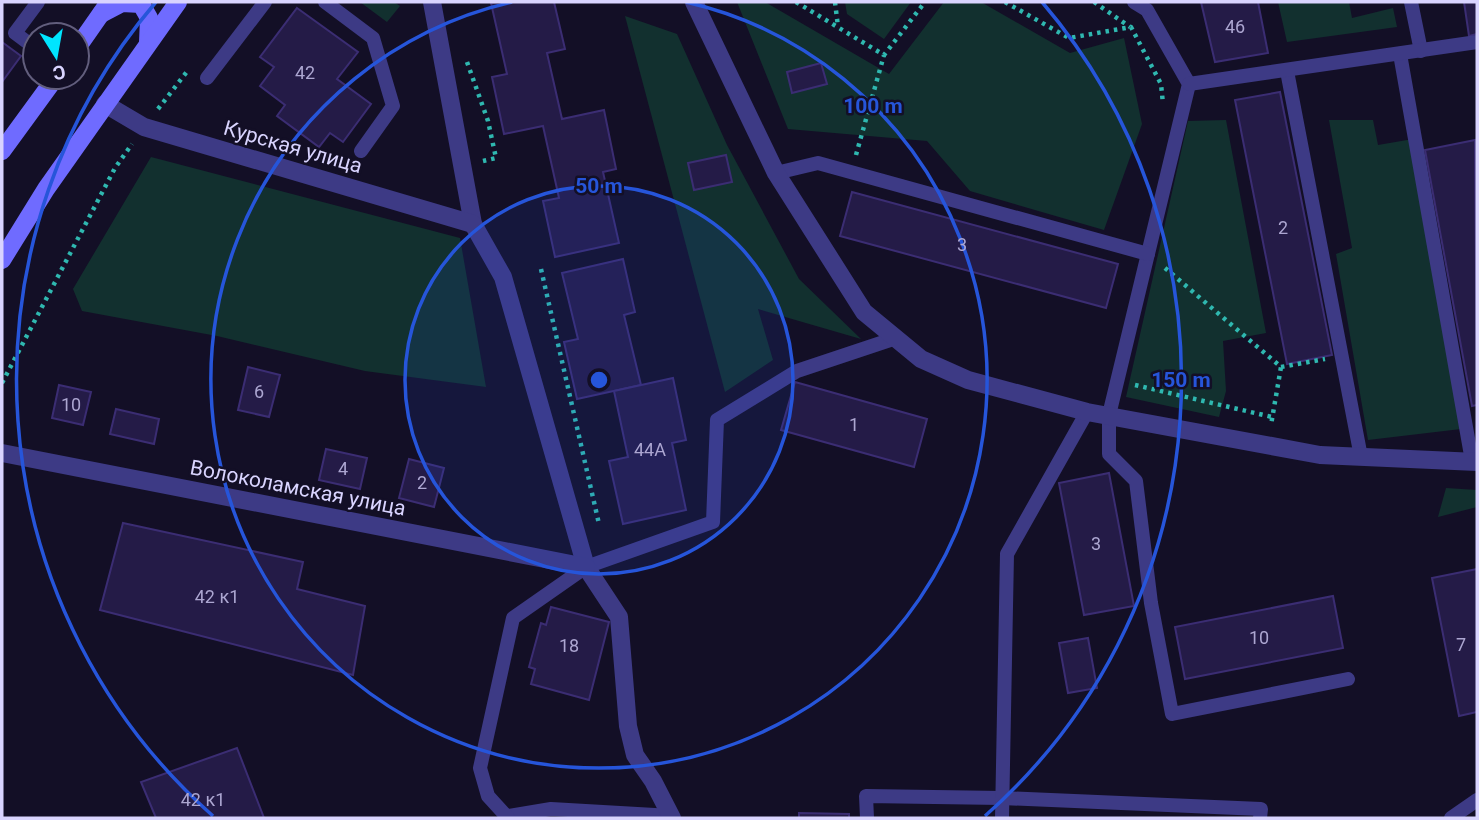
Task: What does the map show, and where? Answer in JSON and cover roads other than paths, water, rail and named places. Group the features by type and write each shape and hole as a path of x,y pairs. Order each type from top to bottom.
{"main road":[{"path":"2,260 46,189 178,2"},
{"path":"91,28 105,8 122,3 141,4 149,18 148,43"},
{"path":"2,151 46,91"}],"street":[{"path":"432,2 473,224 503,277 586,567 620,617 628,726 635,755 672,817"},
{"path":"694,2 776,173 864,312 921,359 968,380 1087,412 1320,455 1475,462"},
{"name":"Курская улица","path":"105,104 144,127 473,224"},
{"name":"Волоколамская улица","path":"2,453 586,567"}],"lane":[{"path":"24,21 38,2"},
{"path":"206,78 265,2"},
{"path":"325,2 373,38 393,106 361,151"},
{"path":"1134,2 1147,10 1189,84 1109,415 1109,454 1136,481 1151,603 1172,714 1348,679"},
{"path":"1411,2 1420,51"},
{"path":"21,25 15,33 21,38"},
{"path":"1189,84 1477,42"},
{"path":"1400,54 1475,462"},
{"path":"1287,71 1361,457"},
{"path":"776,173 818,163 1148,254"},
{"path":"672,817 551,809 508,817 488,796 480,768 513,618 586,567 713,522 717,420 797,371 896,338"},
{"path":"1002,818 1007,554 1087,412"},
{"path":"867,818 866,796 1002,798 1148,811 1261,809 1260,818"},
{"path":"1451,818 1477,800"}]}
